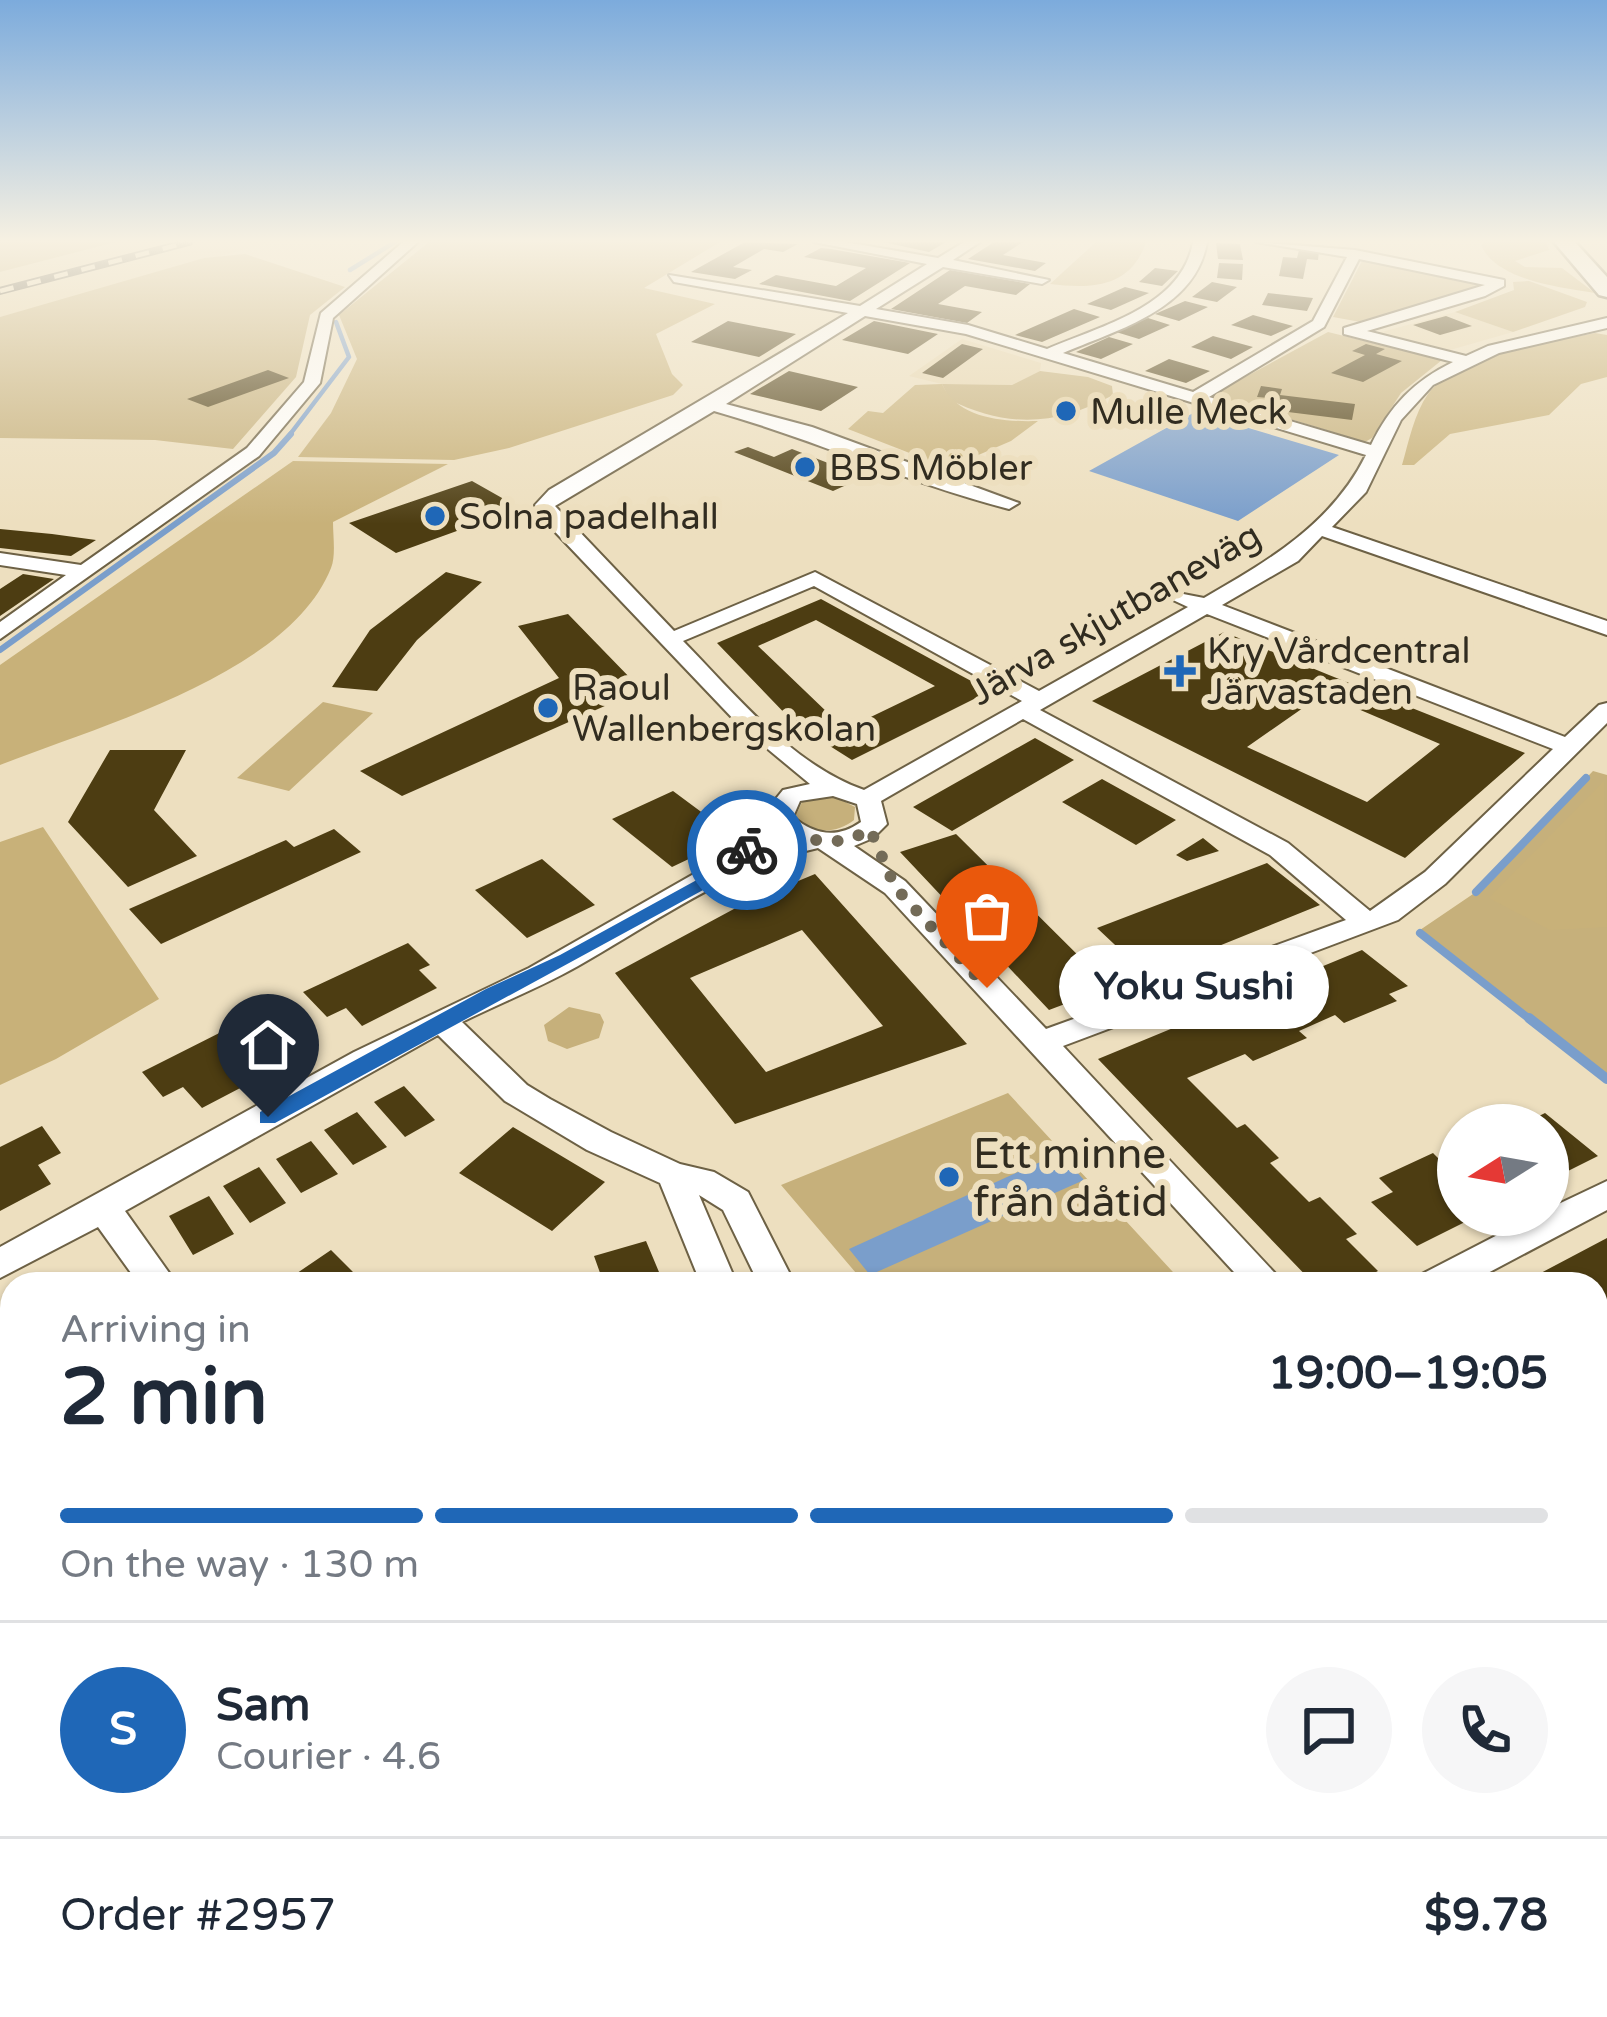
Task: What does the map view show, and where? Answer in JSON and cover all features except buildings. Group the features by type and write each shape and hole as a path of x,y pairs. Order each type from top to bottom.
{"street":[{"path":"0,632 253,452 312,383 321,336"},
{"path":"821,336 556,494 545,505 748,721 813,776 866,799 875,814 870,829 851,840 824,841"},
{"path":"990,336 1376,453"},
{"path":"1050,353 1086,336"},
{"path":"1196,398 1299,336"},
{"path":"1369,336 1463,360"},
{"name":"Järva skjutbaneväg","path":"866,799 1291,557 1359,488 1393,418 1427,380 1463,360 1556,336"},
{"path":"712,405 806,431 929,480 1009,503"},
{"path":"1320,529 1607,628"},
{"path":"0,559 87,572"},
{"path":"682,634 814,578 1279,848 1368,924"},
{"path":"1180,596 1568,747"},
{"path":"1038,1044 1368,924 1435,878 1607,710"},
{"path":"748,721 784,786 778,825"},
{"path":"0,1264 710,880 778,825 805,790 835,788"},
{"path":"778,825 824,841 895,887 1256,1272"},
{"path":"870,829 895,887"},
{"path":"442,1021 516,1093 599,1141 673,1175 702,1181 736,1201 771,1272"},
{"path":"673,1175 714,1272"},
{"path":"1458,1272 1607,1194"},
{"path":"104,1209 150,1272"}],"shaded area":[{"path":"0,336 305,336 296,377 233,449 155,440 0,438"},
{"path":"348,336 657,336 672,374 683,385 673,395 509,448 454,460 298,457 331,413 357,359"},
{"path":"1320,336 1345,336 1442,360 1401,393 1365,442 1212,395"},
{"path":"1391,336 1499,336 1450,350"},
{"path":"1580,336 1607,336 1607,377 1581,384 1549,415 1450,434 1414,465 1402,465 1428,394 1460,369 1505,352"},
{"path":"962,339 1041,363 1040,371 1012,385 942,384 909,376"},
{"path":"1040,371 1088,377 1112,386 1113,395 1052,418 1012,419 950,400 942,384 1012,385"},
{"path":"942,384 949,396 970,411 997,419 1038,421 1011,441 948,468 848,429 868,411 883,413 915,385"},
{"path":"293,461 448,464 333,522 333,563 309,605 275,638 234,667 137,713 0,765 0,665"},
{"path":"323,702 373,713 289,791 237,778"},
{"path":"1593,771 1607,775 1607,1076 1420,930 1476,892"},
{"path":"1604,781 1607,927 1550,930 1489,898"},
{"path":"832,795 855,807 854,820 824,830 795,817 803,800"},
{"path":"43,827 159,999 56,1059 0,1085 0,842"},
{"path":"569,1007 600,1014 604,1022 599,1038 567,1049 548,1041 544,1025"},
{"path":"1008,1093 1173,1272 855,1272 781,1185"}],"water":[{"path":"1195,412 1339,455 1238,521 1089,471"},
{"path":"1060,1153 1084,1180 877,1272 868,1272 849,1249"}],"waterway":[{"path":"288,437 349,357 341,336"},
{"path":"0,650 274,453 291,434"},
{"path":"1476,892 1586,778"},
{"path":"1420,933 1532,1021"},
{"path":"1529,1018 1607,1079"}],"way so far":[{"path":"747,850 780,820 796,833 831,842 851,840 870,829 895,887 987,988"}],"place":[{"name":"Mulle Meck","path":"1066,411"},
{"name":"BBS Möbler","path":"805,467"},
{"name":"Solna padelhall","path":"435,516"},
{"name":"Kry Vårdcentral Järvastaden","path":"1180,671"},
{"name":"Raoul Wallenbergskolan","path":"548,708"},
{"name":"Yoku Sushi","path":"987,988"},
{"name":"Ett minne från dåtid","path":"949,1177"}],"route":[{"path":"268,1117 493,994 567,960 710,880 747,850"}]}
